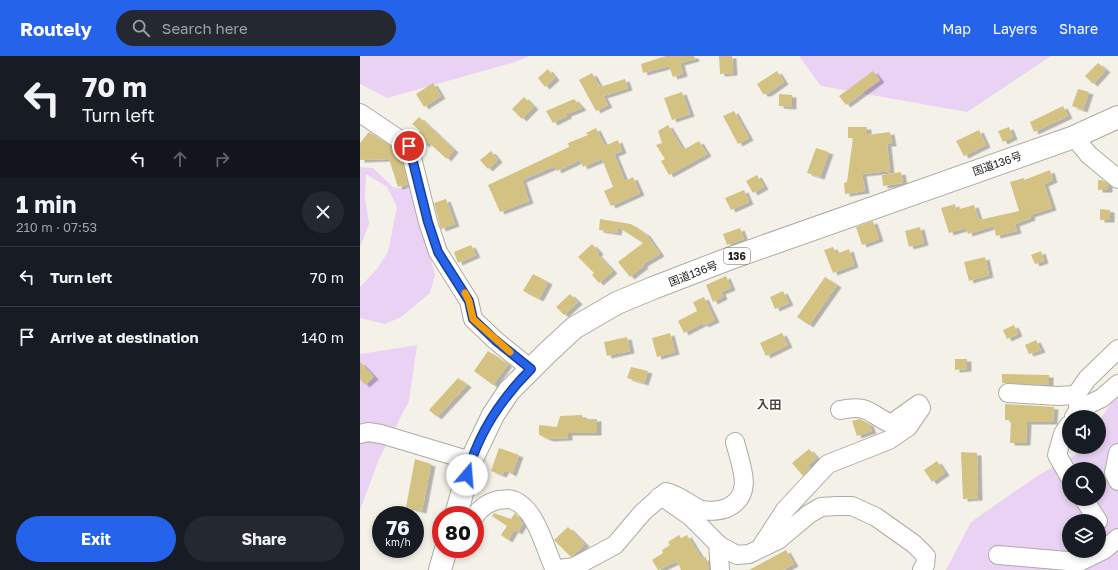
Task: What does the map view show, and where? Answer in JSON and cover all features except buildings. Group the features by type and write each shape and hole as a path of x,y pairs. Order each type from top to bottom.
{"highway":[{"name":"国道136号","path":"458,506 471,461 493,415 509,391 574,328 617,303 731,258 1074,137 1118,117"},
{"path":"440,570 443,558"}],"street":[{"path":"360,113 409,146 428,222 438,252 469,301 473,319 495,340 531,369"},
{"path":"1074,137 1089,155 1118,179"},
{"path":"1077,407 1087,379 1118,349"},
{"path":"1008,393 1058,396 1077,407 1102,398 1118,384"},
{"path":"760,549 785,510 828,464 890,440 908,427 921,408 919,404 914,406 891,424 868,409 855,407 840,410"},
{"path":"360,434 368,432 381,434 471,461"},
{"path":"1062,438 1057,455 1062,464"},
{"path":"484,507 494,501 512,500 523,507 533,518 555,569 574,568 615,545 643,512 666,492 676,494 700,509 723,510 736,504 743,494 744,486 735,442"},
{"path":"1118,453 1114,473 1118,481"},
{"path":"659,497 690,516 718,544 737,555 749,554 778,540 809,514 821,507 852,506 876,517 914,544 926,556 926,565 922,570"},
{"path":"998,555 1079,562 1104,550 1114,540 1106,531"},
{"path":"718,544 720,570"}],"shaded area":[{"path":"360,56 530,56 512,63 387,98 360,84"},
{"path":"799,56 1051,56 967,112 821,86"},
{"path":"360,167 373,168 394,188 412,188 435,275 430,293 401,317 385,324 360,318 360,287 377,269 388,252 397,207 387,187 366,174 365,198 369,224 360,247"},
{"path":"417,345 409,401 379,459 360,510 360,354"},
{"path":"1118,393 1118,570 946,570 971,522 1037,476 1062,462 1062,506 1106,506 1106,462 1062,462 1077,454 1106,454 1106,411"}],"slow traffic":[{"path":"465,293 469,301 473,319 478,326 510,352"}],"district":[{"name":"入田","path":"769,404"}],"route":[{"path":"409,146 428,222 438,252 466,294 473,319 478,326 531,369 509,391 493,415 471,461 467,475"}]}
